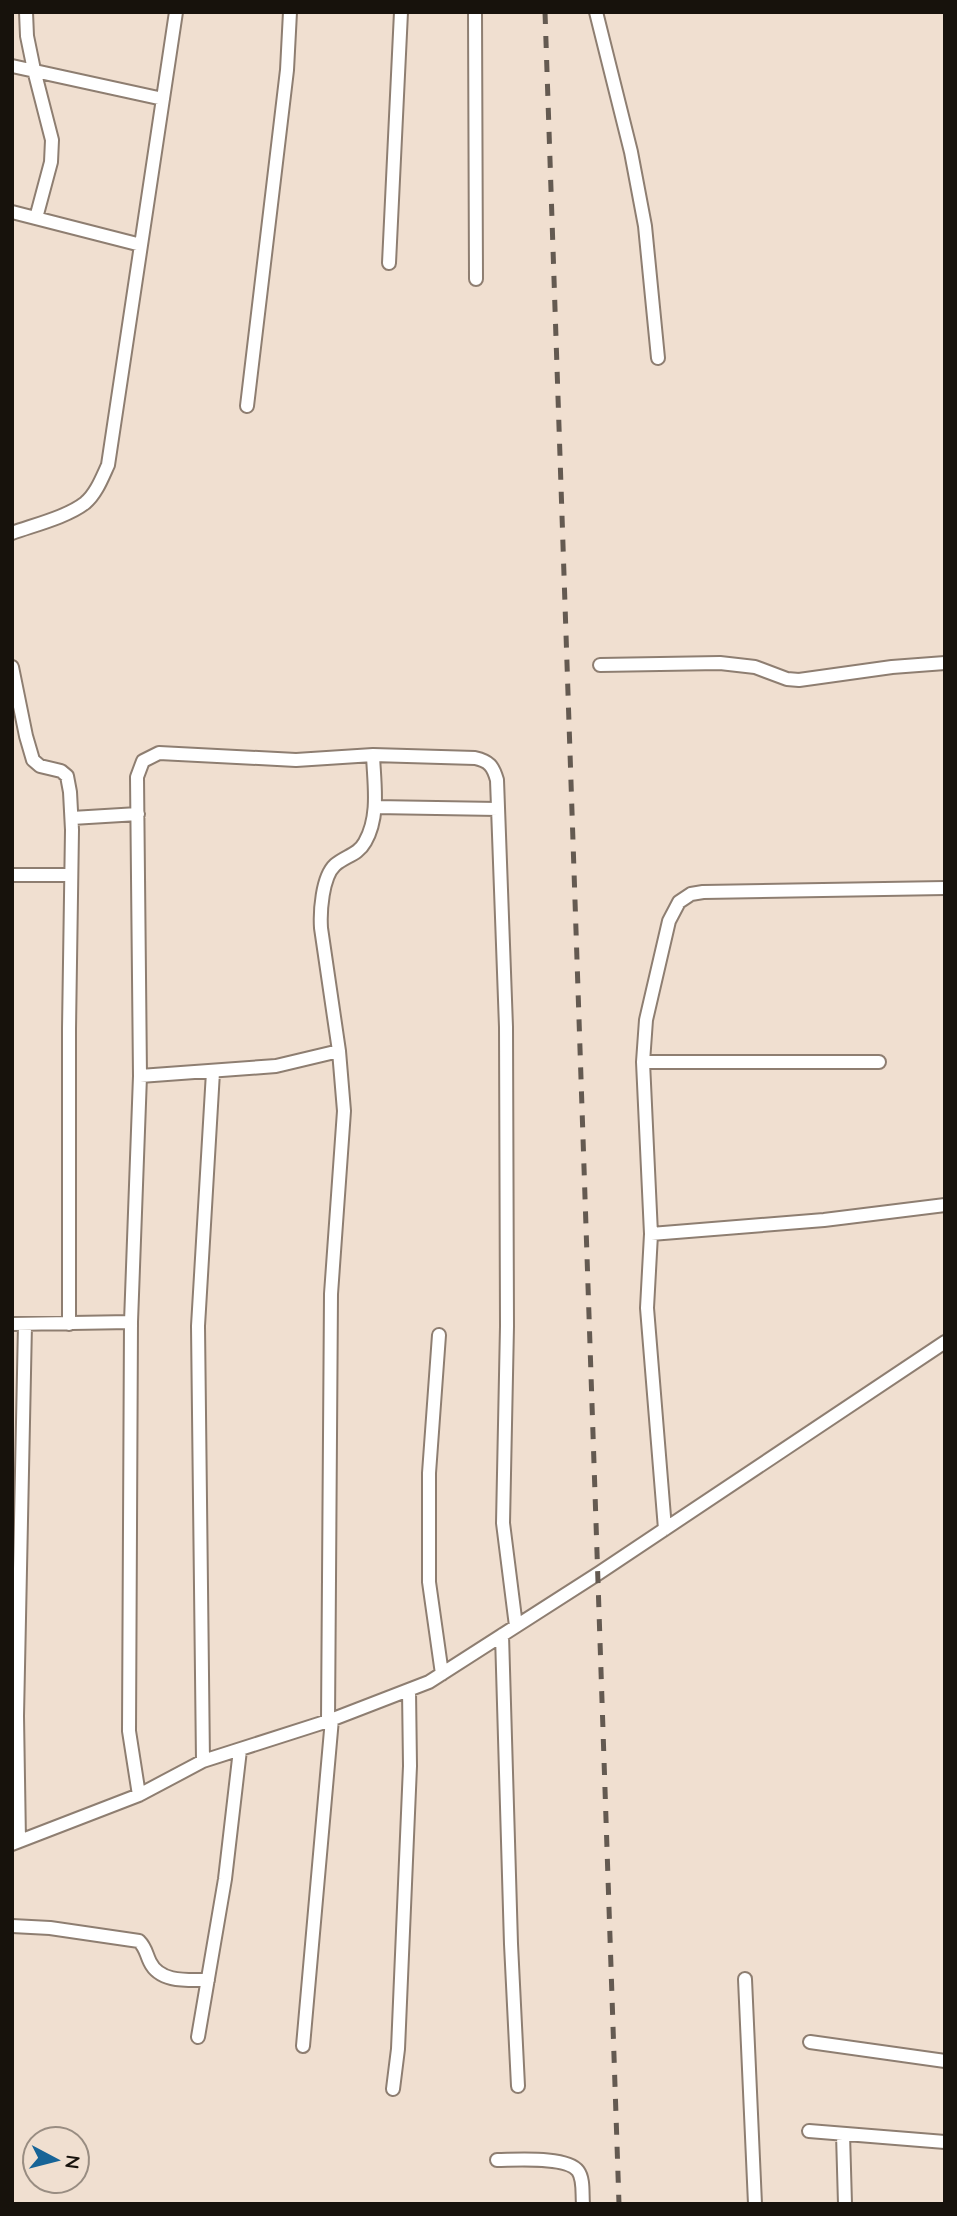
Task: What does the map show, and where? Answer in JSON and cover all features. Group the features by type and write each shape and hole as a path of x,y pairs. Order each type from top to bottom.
{"street":[{"path":"26,12 27,36 52,140 51,162 36,218"},
{"path":"12,533 58,517 85,503 97,488 108,465 176,12"},
{"path":"247,406 285,82 290,12"},
{"path":"389,263 401,12"},
{"path":"475,12 476,279"},
{"path":"596,12 631,152 645,226 658,358"},
{"path":"12,66 163,99"},
{"path":"12,212 141,245"},
{"path":"600,665 719,663 755,667 787,679 799,680 892,667 945,663"},
{"path":"12,667 33,760 40,766 61,771 67,776 70,792 69,1324"},
{"path":"139,1795 129,1731 131,1322 140,1076 138,777 143,761 159,753 296,760 373,755 475,758 487,761 494,769 497,780 506,1027 507,1326 503,1523 516,1626"},
{"path":"303,2046 330,1720 331,1294 344,1111 339,1051 320,909 334,866 357,852 365,843 371,829 375,807 373,755"},
{"path":"375,807 498,809"},
{"path":"72,818 138,814"},
{"path":"12,875 71,875"},
{"path":"665,1529 647,1308 650,1234 643,1062 646,1020 669,921 679,902 691,894 703,892 945,888"},
{"path":"140,1076 275,1066 339,1051"},
{"path":"643,1062 878,1062"},
{"path":"203,1761 198,1326 213,1072"},
{"path":"650,1234 824,1220 945,1205"},
{"path":"131,1322 19,1324 15,1842 139,1795 203,1761 330,1720 429,1682 945,1342"},
{"path":"439,1335 429,1473 429,1582 442,1674"},
{"path":"502,1635 518,2086"},
{"path":"393,2089 398,2049 410,1766 409,1690"},
{"path":"198,2037 225,1879 240,1749"},
{"path":"12,1926 50,1928 139,1941 146,1948 150,1964 161,1976 208,1980"},
{"path":"746,1979 755,2204"},
{"path":"810,2042 945,2061"},
{"path":"810,2131 945,2142"},
{"path":"843,2134 845,2204"},
{"path":"497,2160 545,2161 564,2163 576,2168 581,2176 583,2204"}],"railway":[{"path":"545,12 619,2204"}]}
